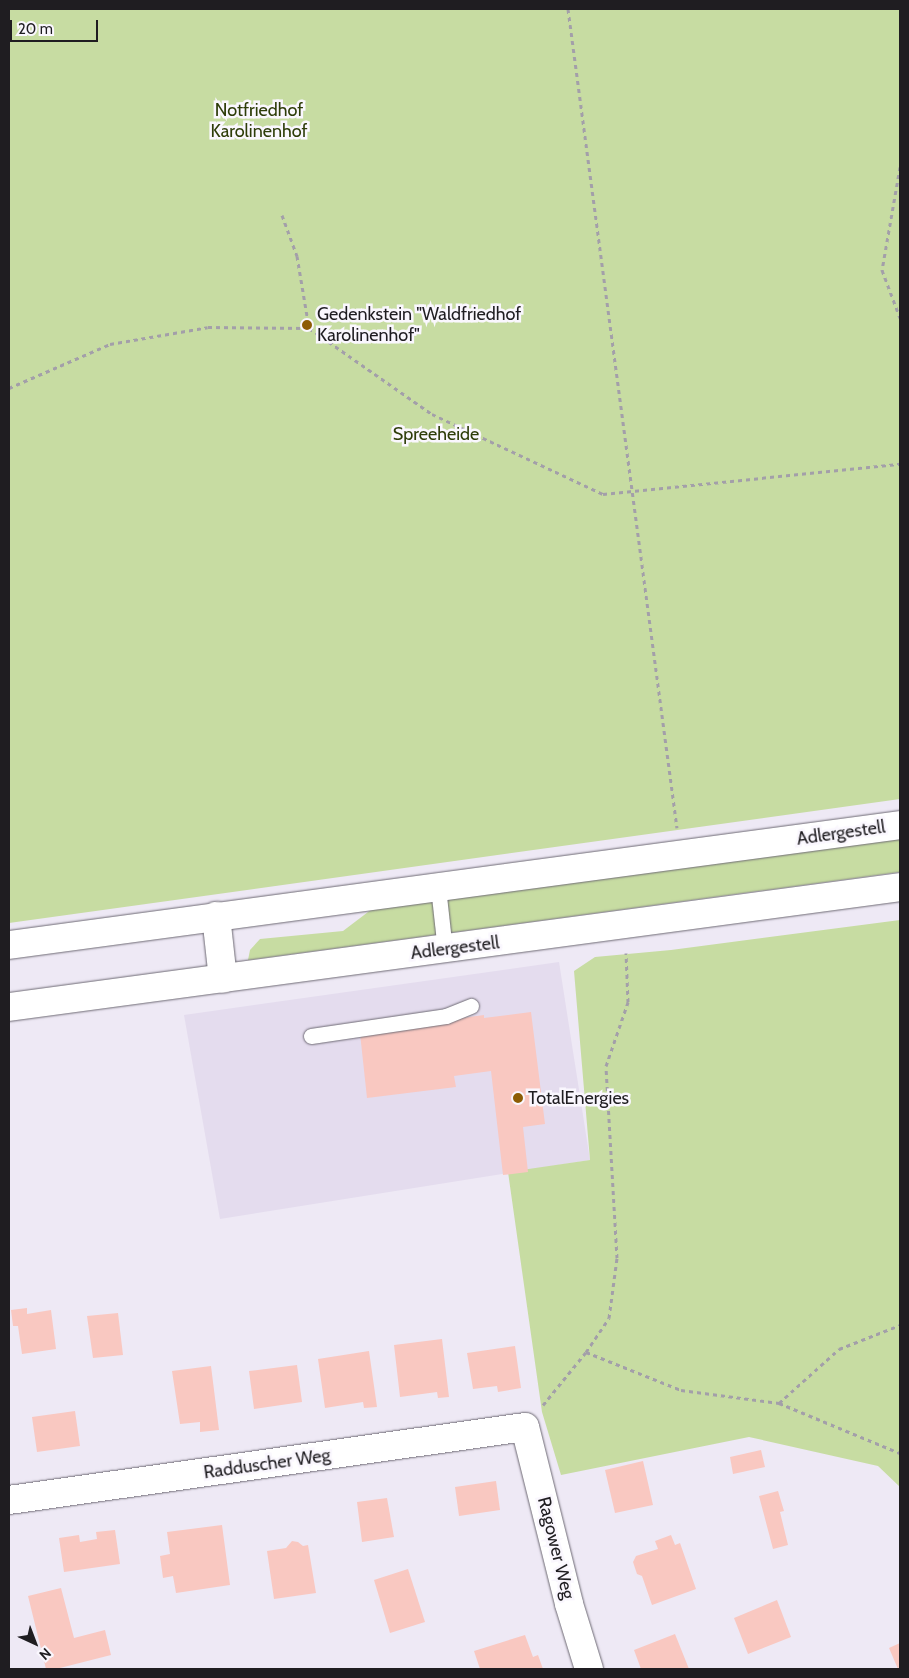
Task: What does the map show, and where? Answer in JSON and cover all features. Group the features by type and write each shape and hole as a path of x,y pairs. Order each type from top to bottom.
{"main road":[{"name":"Adlergestell","path":"9,945 900,825"},
{"name":"Adlergestell","path":"9,1007 445,950 900,887"},
{"path":"216,916 223,979"},
{"name":"Radduscher Weg","path":"9,1500 525,1427"},
{"name":"Ragower Weg","path":"525,1427 569,1604 589,1669"}],"lane":[{"path":"438,887 445,950"},
{"path":"311,1036 446,1016 471,1006"}],"path":[{"path":"568,9 678,834"},
{"path":"900,167 882,270 900,318"},
{"path":"282,215 297,256 309,328"},
{"path":"9,388 110,344 208,327 309,328 432,414 603,494 900,464"},
{"path":"525,1427 586,1352 608,1318 617,1258 606,1066 628,1002 626,948"},
{"path":"779,1403 839,1349 900,1325"},
{"path":"586,1352 681,1390 779,1403 900,1453"}],"shaded area":[{"path":"559,962 590,1160 220,1219 184,1015"}],"green space":[{"name":"Spreeheide","path":"9,9 900,9 900,799 9,923"},
{"path":"900,838 900,872 248,960 250,950 260,939 343,931 372,909"},
{"path":"900,920 900,1487 878,1466 749,1437 561,1475 542,1412 508,1172 590,1160 574,971 595,957 671,950"}],"building":[{"path":"531,1012 545,1124 523,1127 528,1172 503,1175 491,1071 454,1076 456,1087 367,1098 359,1024 447,1020 484,1015 484,1018"},
{"path":"27,1308 27,1314 51,1310 56,1349 22,1354 18,1326 13,1326 11,1310"},
{"path":"118,1313 123,1355 93,1358 87,1316"},
{"path":"442,1339 449,1397 438,1398 437,1392 400,1397 394,1345"},
{"path":"515,1346 521,1388 498,1392 497,1386 473,1389 467,1353"},
{"path":"369,1351 377,1407 364,1408 363,1402 325,1408 318,1359"},
{"path":"297,1365 302,1402 254,1409 249,1371"},
{"path":"211,1366 219,1430 200,1432 200,1422 180,1424 172,1371"},
{"path":"75,1411 80,1446 37,1452 32,1417"},
{"path":"761,1450 765,1467 733,1474 730,1457"},
{"path":"643,1461 653,1505 615,1513 605,1470"},
{"path":"496,1481 500,1510 459,1516 455,1487"},
{"path":"778,1491 784,1511 780,1512 788,1545 773,1549 759,1496"},
{"path":"387,1498 394,1537 362,1542 357,1502"},
{"path":"222,1525 230,1585 176,1593 173,1576 163,1578 160,1556 170,1554 167,1532"},
{"path":"115,1530 120,1564 64,1572 59,1538 79,1535 80,1542 97,1539 96,1532"},
{"path":"671,1535 675,1545 680,1543 696,1589 652,1605 642,1576 637,1574 633,1562 636,1556 658,1549 655,1541"},
{"path":"292,1541 298,1542 303,1546 308,1545 316,1593 274,1599 267,1551 286,1548"},
{"path":"408,1569 425,1622 390,1633 374,1580"},
{"path":"61,1588 74,1638 105,1630 111,1655 56,1669 46,1669 28,1596"},
{"path":"777,1600 791,1637 748,1654 734,1618"},
{"path":"675,1634 689,1669 641,1669 634,1650"},
{"path":"525,1635 533,1657 538,1655 543,1669 480,1669 474,1651"},
{"path":"900,1643 900,1669 898,1669 889,1648"}],"place":[{"name":"Gedenkstein \"Waldfriedhof Karolinenhof\"","path":"307,325"},
{"name":"TotalEnergies","path":"518,1098"}],"park label":[{"name":"Notfriedhof Karolinenhof","path":"259,121"}]}
